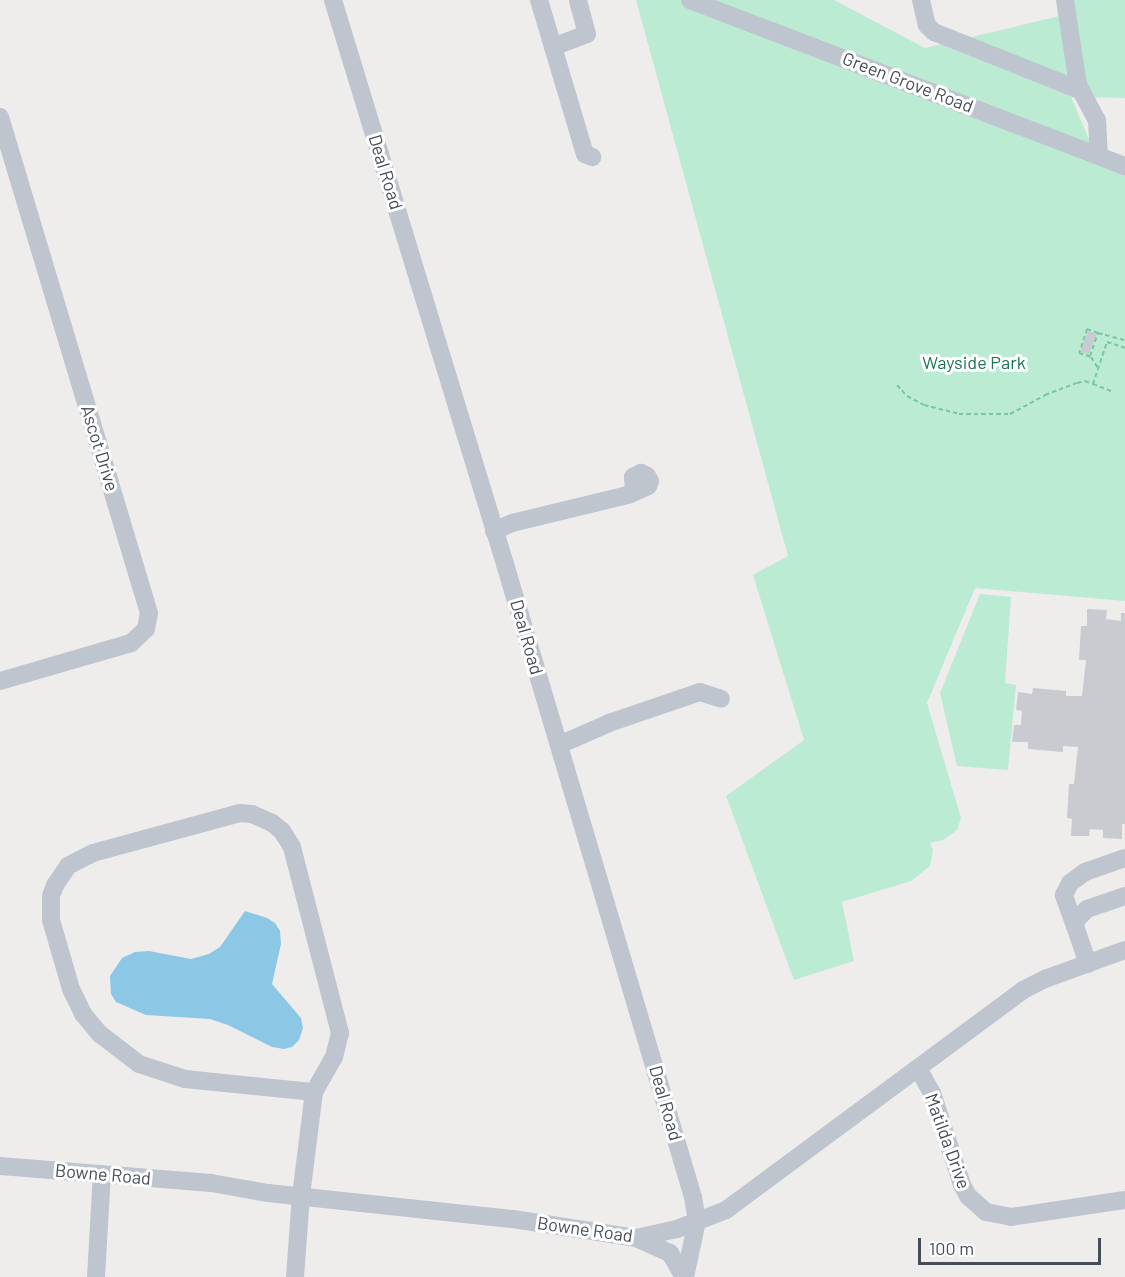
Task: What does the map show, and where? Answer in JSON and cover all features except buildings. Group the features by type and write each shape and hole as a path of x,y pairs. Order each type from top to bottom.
{"street":[{"name":"Deal Road","path":"333,0 654,1058 693,1197 697,1221 685,1277"},
{"path":"539,0 585,154 592,157"},
{"path":"553,47 587,34 578,0"},
{"name":"Green Grove Road","path":"690,0 1125,166"},
{"path":"921,0 927,25 934,32 1082,91"},
{"path":"1065,0 1072,60 1078,85 1097,120 1099,155"},
{"name":"Ascot Drive","path":"0,117 149,613 146,629 131,643 0,681"},
{"path":"494,531 512,523 592,506 634,491"},
{"path":"559,745 609,723 700,692 721,699"},
{"path":"295,1277 301,1196 314,1092 334,1057 340,1033 292,847 282,831 252,814 228,814 93,853 68,866 55,885 51,896 51,920 71,989 83,1014 100,1034 139,1064 185,1079 314,1092"},
{"path":"1088,964 1064,895 1070,883 1085,872 1125,858"},
{"path":"1075,926 1077,919 1087,909 1125,896"},
{"name":"Bowne Road","path":"0,1166 211,1183 301,1196 513,1219 636,1238 697,1221 726,1210 1023,990 1125,951"},
{"name":"Matilda Drive","path":"918,1068 932,1093 962,1185 968,1196 986,1212 1011,1217 1125,1200"},
{"path":"96,1277 102,1174"},
{"path":"636,1238 670,1253 685,1277"}],"path":[{"path":"1098,368 1090,356 1079,352 1087,329 1125,340"},
{"path":"1090,356 1098,333"},
{"path":"1093,384 1107,342 1125,348"},
{"path":"897,385 907,396 924,405 959,414 1010,414 1045,395 1085,381 1111,391"}],"green space":[{"name":"Wayside Park","path":"636,0 834,0 925,48 1068,14 1067,0 1125,0 1125,98 1071,97 1094,151 1125,173 1125,601 975,588 927,703 961,818 957,830 943,840 930,843 933,850 930,866 911,881 842,902 854,961 794,980 726,796 804,740 753,575 788,556"},
{"path":"980,594 1011,597 1005,683 1016,685 1008,770 957,766 940,693"}],"water":[{"path":"245,911 267,918 275,923 280,931 281,944 272,984 301,1018 303,1028 299,1040 292,1047 284,1049 272,1047 228,1025 210,1019 146,1015 116,1002 111,994 110,976 122,958 135,952 149,951 191,959 209,954 220,947"}]}
